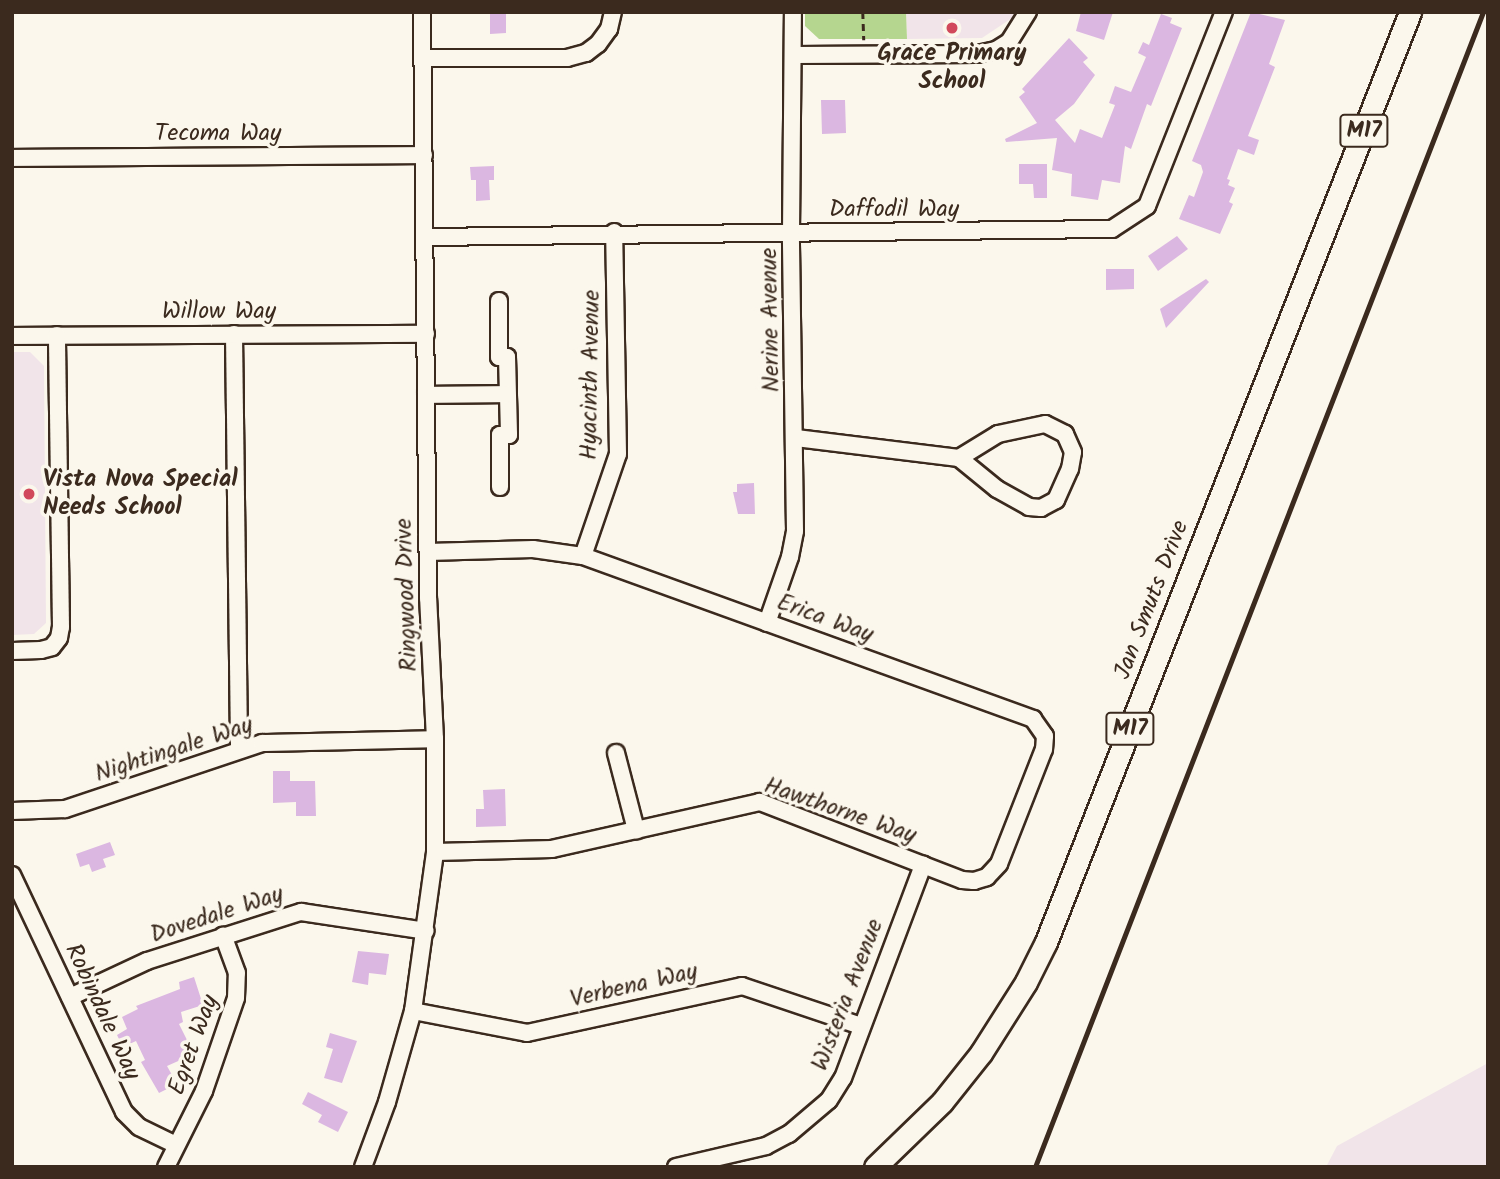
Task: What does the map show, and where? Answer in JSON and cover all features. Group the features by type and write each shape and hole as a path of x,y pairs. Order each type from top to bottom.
{"main road":[{"name":"Jan Smuts Drive","path":"875,1167 917,1129 963,1076 1004,1019 1046,942 1410,12"}],"street":[{"name":"Ringwood Drive","path":"363,1167 387,1102 413,1011 435,852 435,738 428,552 422,12"},
{"path":"423,58 567,58 586,53 598,44 609,29 614,12"},
{"name":"Nerine Avenue","path":"767,623 794,544 796,438 791,233 795,55 793,12"},
{"path":"795,55 977,54 996,50 1009,42 1028,12"},
{"name":"Daffodil Way","path":"425,237 614,232 1112,229 1147,206 1153,195 1224,12"},
{"name":"Tecoma Way","path":"12,158 424,155"},
{"name":"Hyacinth Avenue","path":"583,556 618,454 614,232"},
{"path":"499,301 499,357 507,357 509,435 500,435 500,486"},
{"path":"233,334 239,750"},
{"name":"Willow Way","path":"12,336 426,334"},
{"path":"12,651 41,650 52,646 59,638 61,627 57,335"},
{"path":"426,395 507,394"},
{"path":"796,438 959,458 1014,501 1041,508 1056,500 1070,469 1073,452 1065,434 1045,424 998,434 959,458"},
{"name":"Erica Way","path":"428,552 533,548 583,556 1032,719 1041,727 1044,749 999,864 987,877"},
{"name":"Nightingale Way","path":"12,811 65,809 239,750 284,740 435,738"},
{"path":"616,752 636,830"},
{"name":"Hawthorne Way","path":"435,852 540,850 760,802 962,880 975,881 987,877"},
{"name":"Wisteria Avenue","path":"676,1167 766,1146 789,1135 828,1100 843,1078 923,865"},
{"name":"Robindale Way","path":"12,875 124,1111 139,1127 176,1145"},
{"name":"Dovedale Way","path":"70,997 147,961 301,912 426,931"},
{"name":"Egret Way","path":"166,1167 204,1091 236,998 237,973 223,935"},
{"name":"Verbena Way","path":"413,1011 527,1034 742,986 861,1026"}],"path":[{"path":"863,12 865,54"}],"shaded area":[{"name":"Grace Primary School","path":"906,12 1014,12 1012,18 982,38 907,39"},
{"name":"Vista Nova Special Needs School","path":"12,352 30,352 44,366 46,623 34,634 12,635"},
{"path":"1488,1063 1488,1167 1326,1167 1337,1146"}],"green space":[{"path":"805,12 906,12 907,39 819,39 805,26"}],"building":[{"path":"490,12 506,12 506,33 490,34"},
{"path":"1081,12 1113,12 1104,40 1076,31"},
{"path":"1251,12 1285,20 1269,64 1275,67 1248,136 1259,140 1254,155 1238,149 1227,179 1230,180 1228,185 1235,188 1229,202 1233,204 1220,234 1179,219 1189,195 1194,197 1203,172 1201,165 1192,161"},
{"path":"1161,14 1172,18 1170,23 1182,28 1151,106 1147,104 1131,149 1125,146 1120,183 1102,180 1098,200 1071,196 1072,174 1052,170 1057,138 1006,142 1005,139 1037,123 1019,97 1025,92 1022,89 1069,38 1088,58 1083,62 1095,75 1074,104 1055,120 1075,143 1080,129 1102,138 1115,105 1109,103 1115,86 1131,92 1146,57 1138,53 1143,42 1149,45"},
{"path":"821,100 845,100 846,133 822,134"},
{"path":"1019,164 1047,164 1047,198 1034,198 1033,184 1019,184"},
{"path":"494,166 494,180 489,180 490,200 476,201 476,180 471,180 470,167"},
{"path":"1177,236 1188,249 1158,271 1148,256"},
{"path":"1106,269 1134,269 1134,289 1106,290"},
{"path":"1206,279 1209,282 1166,328 1160,309"},
{"path":"754,483 755,514 738,514 733,492 737,492 737,484"},
{"path":"273,771 290,771 290,781 315,781 316,816 296,816 296,802 273,803"},
{"path":"505,789 506,826 476,827 476,809 484,809 483,790"},
{"path":"110,842 115,855 103,859 106,867 92,872 89,864 80,867 76,854"},
{"path":"358,951 389,954 386,975 369,973 368,985 352,982"},
{"path":"194,977 203,1005 181,1012 183,1022 179,1024 194,1054 167,1066 177,1084 159,1093 141,1062 145,1060 136,1041 123,1047 117,1035 127,1029 122,1017 138,1009 136,1006 180,989 179,982"},
{"path":"330,1033 357,1041 342,1083 324,1078 333,1049 326,1047"},
{"path":"308,1092 348,1112 338,1132 318,1122 322,1115 302,1104"}],"railway":[{"path":"1035,1167 1483,12"}],"place":[{"name":"Grace Primary School","path":"952,28"},
{"name":"Vista Nova Special Needs School","path":"29,494"}]}
